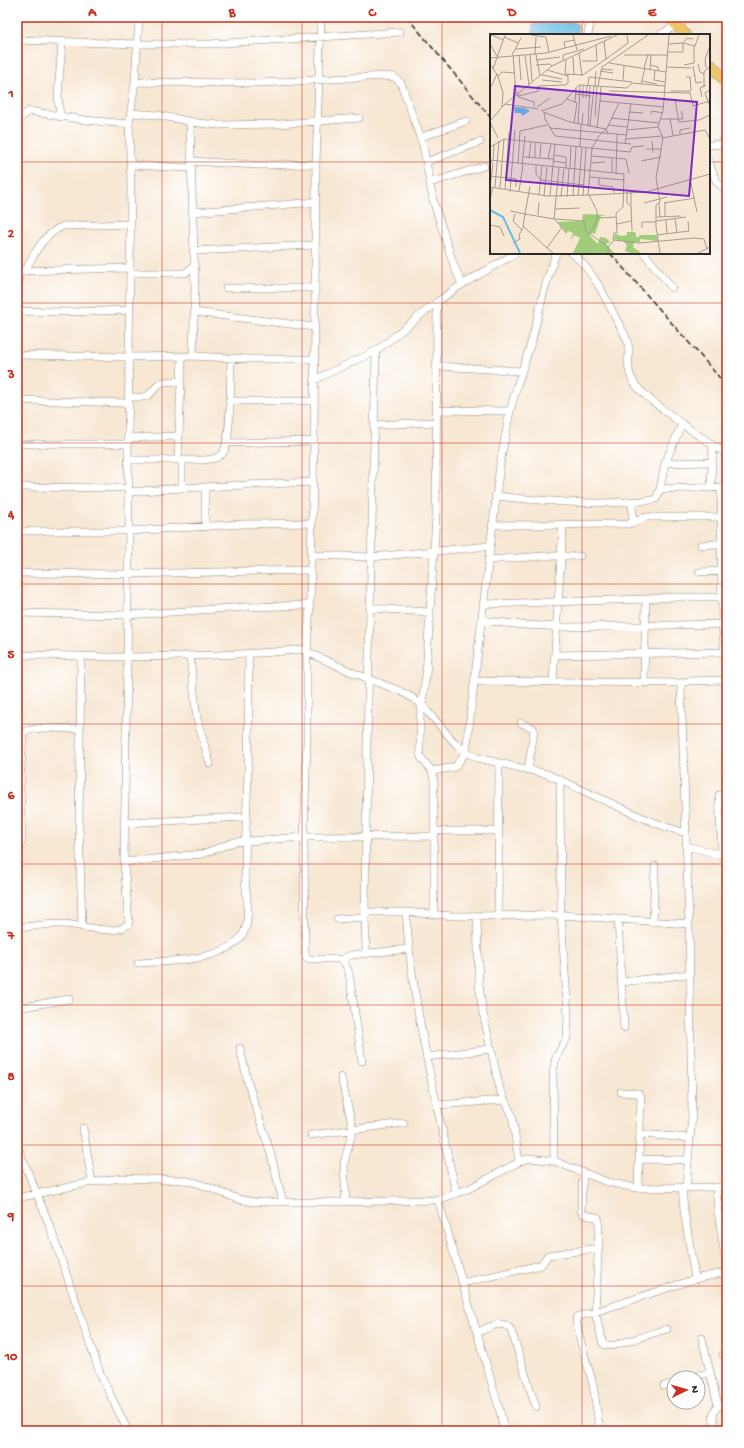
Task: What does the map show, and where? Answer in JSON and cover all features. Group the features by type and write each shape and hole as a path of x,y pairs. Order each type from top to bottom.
{"highway":[{"path":"710,64 727,83"}],"street":[{"path":"17,928 64,924 98,930 111,930 128,925 129,918 124,862 129,531 128,441 131,165 129,124 135,82 139,17"},
{"path":"321,17 316,164 314,441 310,605 307,650 307,741 304,837 305,955 306,958 309,959 341,960 348,955 408,949"},
{"path":"588,34 591,17"},
{"path":"662,34 679,29 690,17"},
{"path":"17,40 138,44 209,44 400,32"},
{"path":"60,117 58,96 62,42"},
{"path":"135,82 261,84 385,76 394,77 401,83 421,137 433,200 454,266 462,284"},
{"path":"17,121 29,111 60,117 129,124"},
{"path":"131,113 157,115 190,122 219,125 359,118"},
{"path":"421,137 466,121"},
{"path":"190,122 194,266 193,356"},
{"path":"710,145 722,144 727,136"},
{"path":"426,162 480,142"},
{"path":"131,165 316,164"},
{"path":"710,164 718,184 721,187 727,187"},
{"path":"430,183 484,166"},
{"path":"192,212 316,202"},
{"path":"17,326 20,271 43,240 55,229 63,226 131,224"},
{"path":"193,250 315,245"},
{"path":"314,380 376,352 437,302 462,284 514,254"},
{"path":"432,771 455,767 466,752 495,496 500,464 510,411 532,340 550,266 556,254"},
{"path":"573,254 588,270 603,294 627,340 629,349 627,362 634,384 650,400 682,424 727,454"},
{"path":"645,254 672,288"},
{"path":"20,271 130,270 185,273 194,266"},
{"path":"226,288 314,288"},
{"path":"434,915 434,781 432,771 420,755 421,704 426,675 434,550 436,490 437,302"},
{"path":"17,312 130,310"},
{"path":"194,312 314,327"},
{"path":"366,953 365,915 368,680 376,352"},
{"path":"17,355 130,357 193,356 314,359"},
{"path":"182,356 179,436 182,488"},
{"path":"128,460 214,459 222,454 229,427 231,358"},
{"path":"436,366 522,370"},
{"path":"17,400 129,400 149,395 159,384 163,382 181,381"},
{"path":"230,401 314,401"},
{"path":"436,410 510,411"},
{"path":"374,425 436,422"},
{"path":"495,496 580,502 632,502 656,499 660,489 665,463 682,424"},
{"path":"17,444 128,441 179,436"},
{"path":"226,442 314,441"},
{"path":"711,488 713,445"},
{"path":"665,463 712,462"},
{"path":"17,487 128,490 312,482"},
{"path":"205,487 205,527"},
{"path":"555,655 726,652 724,624 724,487 660,489"},
{"path":"632,502 632,523"},
{"path":"492,525 626,525 646,517 724,517"},
{"path":"17,530 129,531 242,524 312,523"},
{"path":"553,682 563,526"},
{"path":"701,545 724,544"},
{"path":"311,555 371,557 490,546"},
{"path":"488,560 544,556 580,556"},
{"path":"17,573 128,574 311,570"},
{"path":"699,572 724,572"},
{"path":"483,604 672,597 724,597"},
{"path":"644,683 646,599"},
{"path":"17,613 127,615 245,607 310,605"},
{"path":"370,608 430,612"},
{"path":"481,620 522,625 557,627 724,624"},
{"path":"17,655 127,657 190,656 307,650 368,680 400,691 421,704 451,738 466,752 478,758 547,774 641,817 686,833"},
{"path":"138,963 191,959 208,955 234,944 245,930 247,924 245,841 248,773 249,654"},
{"path":"81,656 79,850 82,927"},
{"path":"190,656 196,713 210,764"},
{"path":"475,681 682,683 688,681 727,680"},
{"path":"682,683 689,924 692,1115 684,1188 694,1279"},
{"path":"522,723 533,728 534,731 528,770"},
{"path":"17,849 20,847 22,838 20,801 24,731 30,729 80,729"},
{"path":"498,916 499,763"},
{"path":"554,1161 553,1072 556,1056 566,1038 568,1015 561,916 560,779"},
{"path":"719,795 722,853 726,857"},
{"path":"125,823 246,817"},
{"path":"124,862 202,854 212,852 229,843 245,841 304,837 366,837 499,831"},
{"path":"687,846 726,857"},
{"path":"653,922 655,866"},
{"path":"336,920 365,915 406,912 434,915 561,916 689,924"},
{"path":"406,912 408,949 422,1037 456,1193"},
{"path":"477,916 479,984 483,1015 500,1090 512,1115 519,1162"},
{"path":"618,919 624,1028"},
{"path":"341,960 345,963 349,973 362,1061"},
{"path":"622,982 690,974"},
{"path":"17,1008 69,999"},
{"path":"240,1048 248,1083 270,1151 283,1202"},
{"path":"427,1057 490,1049"},
{"path":"341,1077 353,1129 344,1163 346,1202"},
{"path":"621,1092 638,1093 640,1096 638,1188"},
{"path":"437,1105 504,1100"},
{"path":"311,1135 404,1123"},
{"path":"83,1128 92,1182"},
{"path":"640,1134 690,1138"},
{"path":"17,1145 37,1193 68,1276 101,1376 128,1431"},
{"path":"17,1198 92,1182 121,1178 183,1180 197,1183 246,1201 346,1202 438,1199 470,1188 519,1162 530,1158 554,1161 606,1182 638,1188 727,1187"},
{"path":"639,1159 688,1160"},
{"path":"583,1174 581,1210 584,1216 595,1216 598,1218 599,1248 595,1312 603,1344 608,1346 630,1341 667,1329"},
{"path":"600,1431 593,1386 576,1318 694,1279 727,1271 716,1187"},
{"path":"438,1199 501,1415 504,1431"},
{"path":"462,1283 540,1264 548,1255 599,1248"},
{"path":"477,1333 503,1324 508,1325 511,1330 536,1407"},
{"path":"702,1338 718,1406"},
{"path":"706,1373 710,1372"},
{"path":"717,1431 713,1417 715,1409 718,1406 727,1404"}],"water":[{"path":"539,17 564,17 577,24 577,34 533,34 533,22"}],"railway":[{"path":"407,17 490,117"},
{"path":"611,254 727,386"}]}
